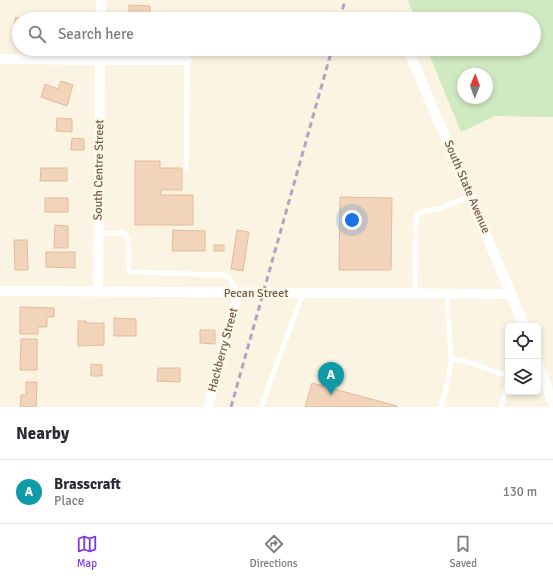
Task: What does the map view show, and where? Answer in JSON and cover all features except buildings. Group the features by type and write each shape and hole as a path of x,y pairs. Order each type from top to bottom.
{"street":[{"path":"101,0 101,12"},
{"name":"South Centre Street","path":"98,292 100,56"},
{"name":"South State Avenue","path":"411,56 523,323"},
{"path":"0,59 187,60"},
{"name":"Pecan Street","path":"0,291 512,294"},
{"name":"Hackberry Street","path":"208,407 238,292"},
{"path":"541,371 553,403"}],"lane":[{"path":"186,170 187,60"},
{"path":"415,293 417,215 424,211 438,209 470,196"},
{"path":"98,233 124,233 128,239 129,272 224,275 230,279 238,292"},
{"path":"261,407 303,293"},
{"path":"441,407 450,376 451,358 447,294"},
{"path":"451,358 468,362 505,376"},
{"path":"501,407 505,390"}],"green space":[{"path":"408,0 553,0 553,117 495,116 461,132 430,56 541,56 541,12 412,12"}],"railway":[{"path":"342,12 345,0"},
{"path":"231,407 330,56"}],"place":[{"name":"Brasscraft","path":"331,395"}]}
